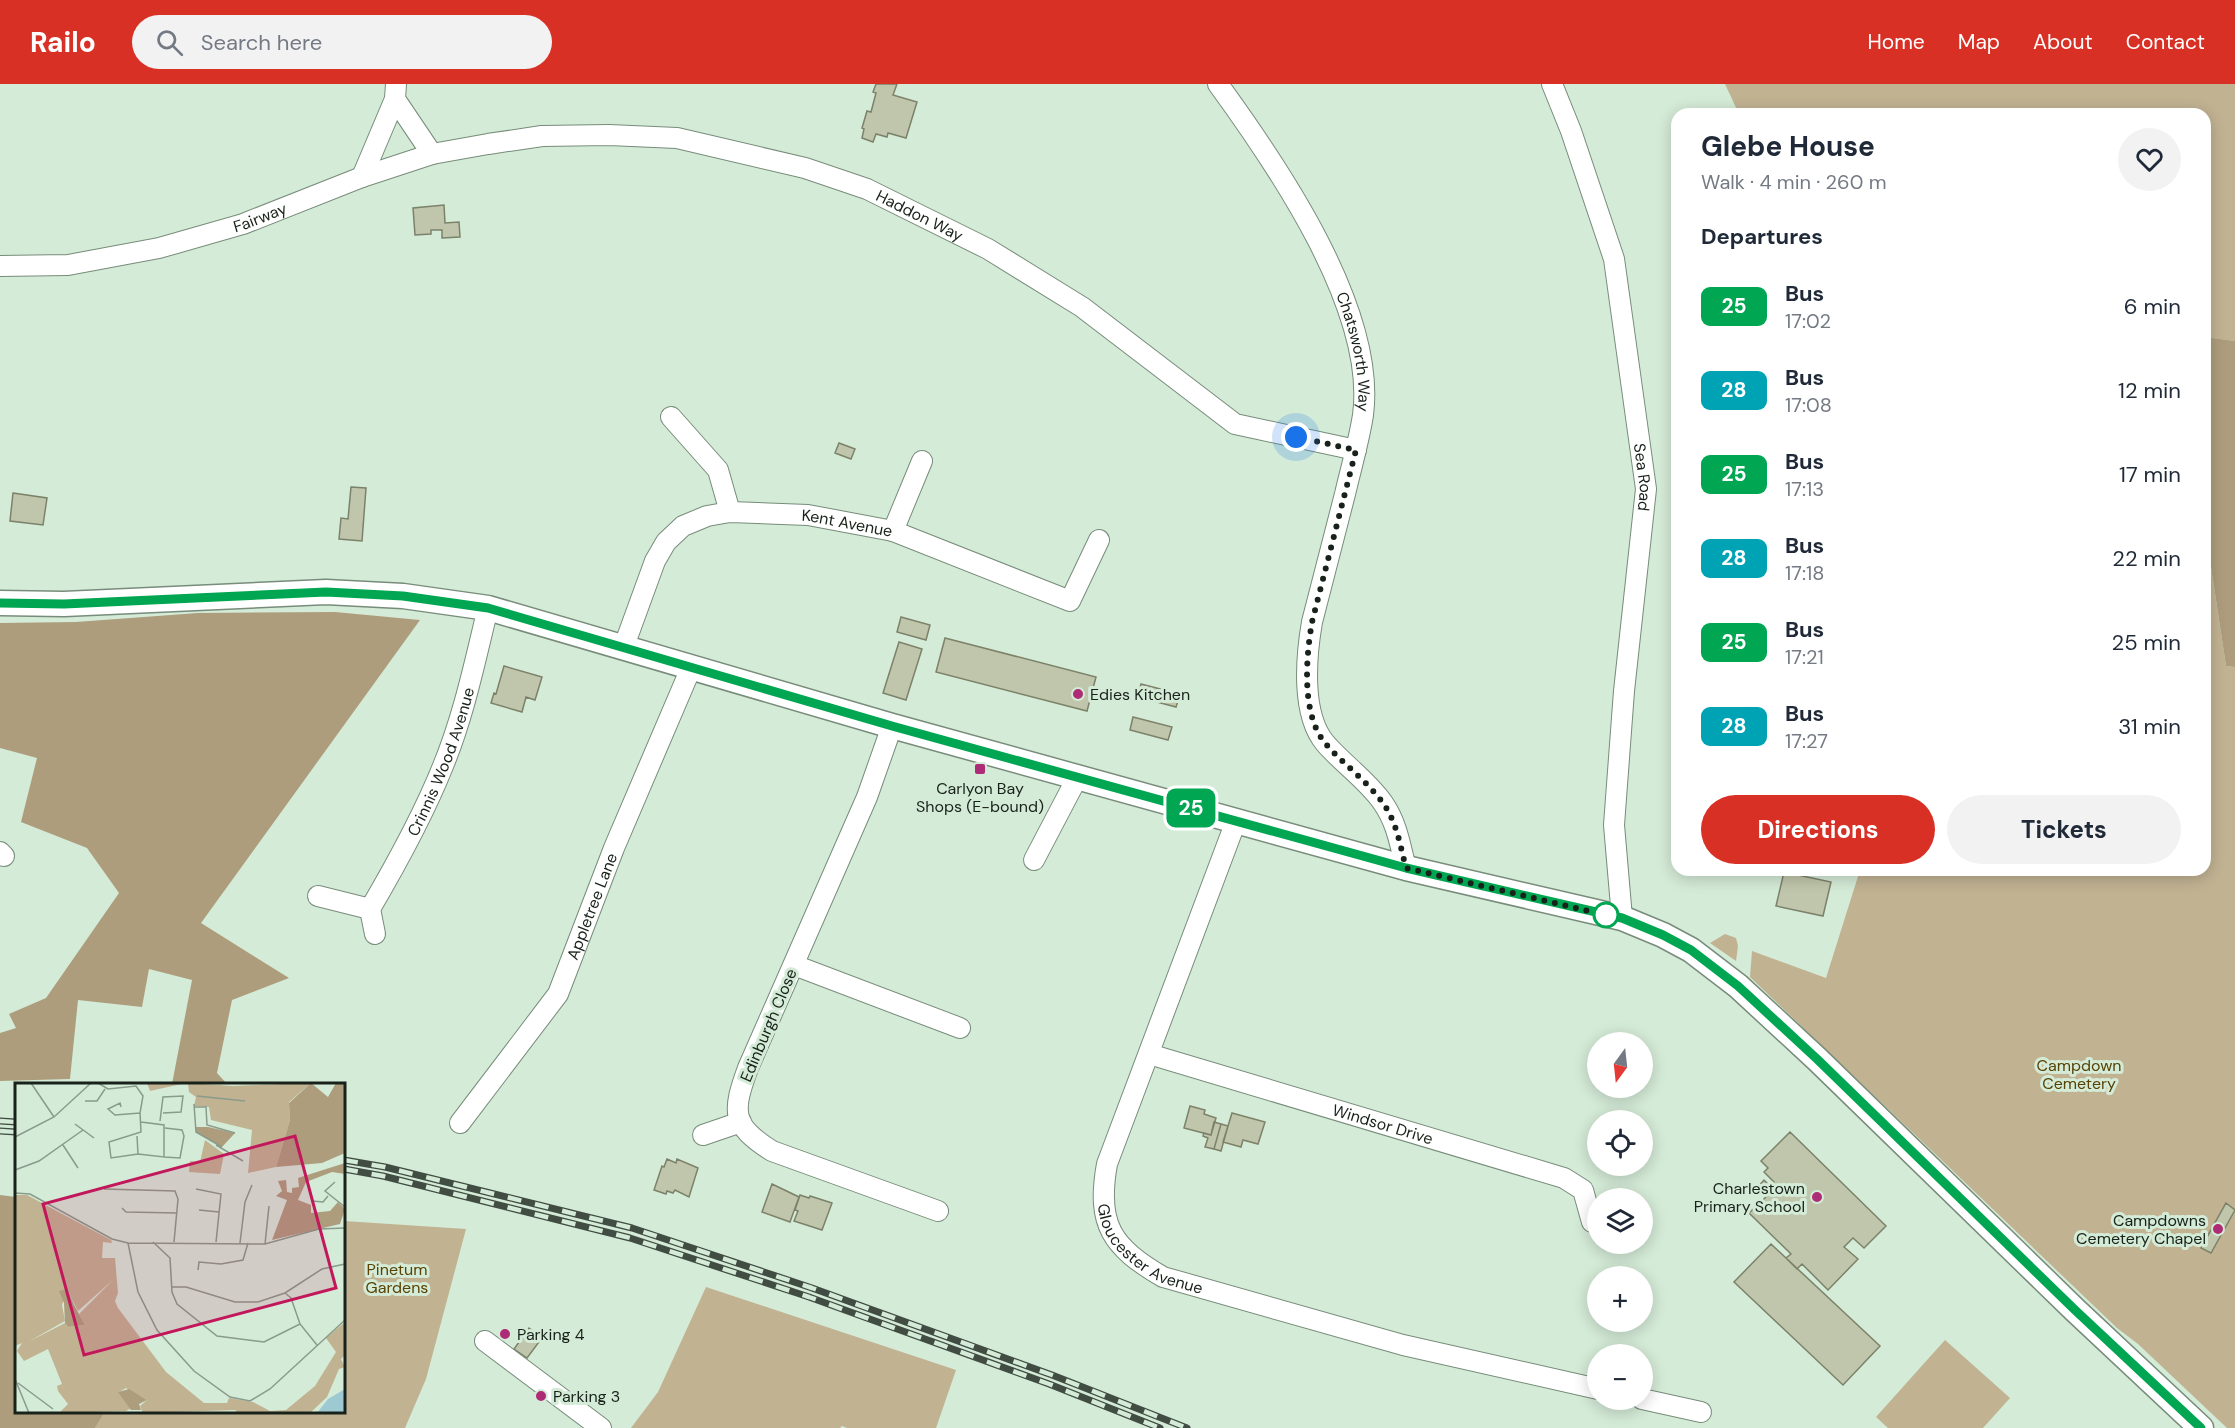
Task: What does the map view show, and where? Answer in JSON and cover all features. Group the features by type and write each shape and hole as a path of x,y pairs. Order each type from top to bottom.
{"street":[{"name":"Chatsworth Way","path":"1218,84 1257,138 1297,203 1333,271 1345,301 1363,363 1363,413 1356,450 1312,622 1307,650 1308,699 1313,720 1323,741 1383,803 1399,833 1406,868"},
{"name":"Sea Road","path":"1552,84 1571,131 1614,259 1646,489 1624,691 1614,825 1622,918"},
{"path":"395,91 432,154"},
{"path":"362,177 395,91"},
{"name":"Haddon Way","path":"432,154 542,136 609,135 677,138 805,168 867,189 988,249 1082,307 1235,424 1356,450"},
{"name":"Fairway","path":"0,266 68,265 159,248 243,224 362,177 432,154"},
{"path":"670,417 718,470 730,512"},
{"path":"893,531 922,460"},
{"name":"Kent Avenue","path":"624,646 655,561 666,542 683,526 707,516 730,512 808,515 893,531 1070,600 1100,540"},
{"path":"0,603 64,604 326,592 403,596 488,608 892,726 1406,868 1622,918 1663,935 1691,950 1738,986 2201,1428"},
{"name":"Crinnis Wood Avenue","path":"370,909 424,811 444,765 461,716 488,608"},
{"name":"Appletree Lane","path":"460,1123 558,994 614,848 691,668"},
{"name":"Edinburgh Close","path":"741,1122 737,1116 739,1094 867,797 892,726"},
{"path":"1034,860 1077,778"},
{"name":"Gloucester Avenue","path":"1236,821 1107,1164 1103,1182 1103,1198 1106,1219 1115,1239 1135,1261 1163,1277 1391,1342 1587,1387"},
{"path":"318,896 370,909 375,934"},
{"path":"794,965 960,1028"},
{"name":"Windsor Drive","path":"1149,1054 1564,1178 1583,1190 1587,1204"},
{"path":"703,1135 741,1122 750,1137 772,1151 938,1211"},
{"path":"485,1341 601,1428"},
{"path":"1653,1401 1701,1412"}],"green space":[{"path":"1725,84 2235,84 2235,341 2211,338 2211,108 1736,108"},
{"name":"Campdown Cemetery","path":"2211,567 2226,666 2235,667 2235,1428 2227,1428 2138,1344 2117,1328 1750,977 1752,951 1826,978 1858,876 2211,876"},
{"path":"1725,934 1736,938 1738,946 1736,961 1710,943"},
{"name":"Pinetum Gardens","path":"345,1221 466,1229 426,1379 405,1428 95,1428 104,1413 345,1413"},
{"path":"706,1287 956,1370 936,1428 847,1428 842,1426 840,1428 631,1428 658,1392"},
{"path":"1945,1340 2010,1398 1983,1428 1888,1428 1876,1417"}],"shaded area":[{"path":"2211,338 2235,341 2235,667 2226,666 2211,567"},
{"path":"335,612 420,620 201,923 289,978 232,1000 217,1073 226,1083 172,1083 192,980 149,969 142,1007 78,1000 70,1079 0,1081 0,1033 16,1028 9,1014 46,998 119,893 87,848 21,822 37,758 0,748 0,623 76,622 198,613"},
{"path":"0,1195 15,1197 15,1413 104,1413 95,1428 0,1428"}],"building":[{"path":"876,84 897,84 893,95 917,102 906,138 888,133 887,137 876,134 873,142 862,138 864,129 862,128 867,111 871,112"},
{"path":"444,205 445,223 459,222 460,237 442,238 442,230 431,230 431,234 415,235 413,208"},
{"path":"839,443 855,449 851,459 835,453"},
{"path":"351,487 366,488 362,541 339,539 341,518 348,519"},
{"path":"13,493 47,498 43,525 10,521"},
{"path":"901,617 930,625 926,640 897,632"},
{"path":"945,638 1096,677 1087,711 936,672"},
{"path":"899,642 922,649 906,700 883,693"},
{"path":"504,666 542,677 535,700 526,697 522,712 491,703"},
{"path":"1141,684 1180,694 1176,707 1138,697"},
{"path":"1133,717 1172,727 1168,740 1130,730"},
{"path":"1783,876 1803,876 1831,882 1823,916 1776,906"},
{"path":"1190,1106 1205,1110 1204,1114 1216,1118 1211,1135 1184,1128"},
{"path":"1232,1113 1265,1122 1258,1144 1243,1140 1241,1147 1223,1142"},
{"path":"1214,1122 1221,1124 1214,1149 1205,1147 1208,1138 1203,1136 1204,1133 1211,1135"},
{"path":"1221,1124 1228,1126 1221,1151 1214,1149"},
{"path":"1790,1132 1886,1226 1864,1248 1853,1238 1844,1247 1858,1259 1828,1290 1802,1264 1797,1269 1786,1258 1791,1254 1749,1213 1767,1196 1758,1187 1764,1180 1770,1186 1774,1182 1764,1172 1768,1168 1761,1161"},
{"path":"667,1159 676,1163 677,1159 698,1168 689,1197 675,1190 673,1193 667,1191 666,1194 654,1190 662,1166 664,1167"},
{"path":"772,1184 799,1197 790,1222 762,1212"},
{"path":"800,1195 832,1203 822,1230 794,1221"},
{"name":"Campdowns Cemetery Chapel","path":"2226,1203 2235,1210 2211,1253 2201,1248"},
{"path":"1771,1244 1880,1346 1843,1385 1734,1282"},
{"path":"529,1328 542,1338 527,1358 514,1349"}],"railway":[{"path":"0,1121 15,1122"},
{"path":"0,1131 15,1132"},
{"path":"345,1160 385,1167 632,1228 812,1288 1052,1375 1187,1428"},
{"path":"345,1169 383,1176 630,1238 809,1297 1049,1384 1160,1428"}],"bus line":[{"name":"25","path":"0,603 64,604 326,592 403,596 488,608 892,726 1406,868 1622,918 1663,935 1691,950 1738,986 2201,1428"}],"place":[{"name":"Edies Kitchen","path":"1078,694"},
{"name":"Carlyon Bay Shops (E-bound)","path":"980,769"},
{"name":"Charlestown Primary School","path":"1817,1197"},
{"name":"Campdowns Cemetery Chapel","path":"2218,1229"},
{"name":"Parking 4","path":"505,1334"},
{"name":"Parking 3","path":"541,1396"}],"route":[{"path":"1296,437 1356,450 1312,622 1307,650 1308,699 1313,720 1323,741 1383,803 1399,833 1406,868 1606,915"}]}
